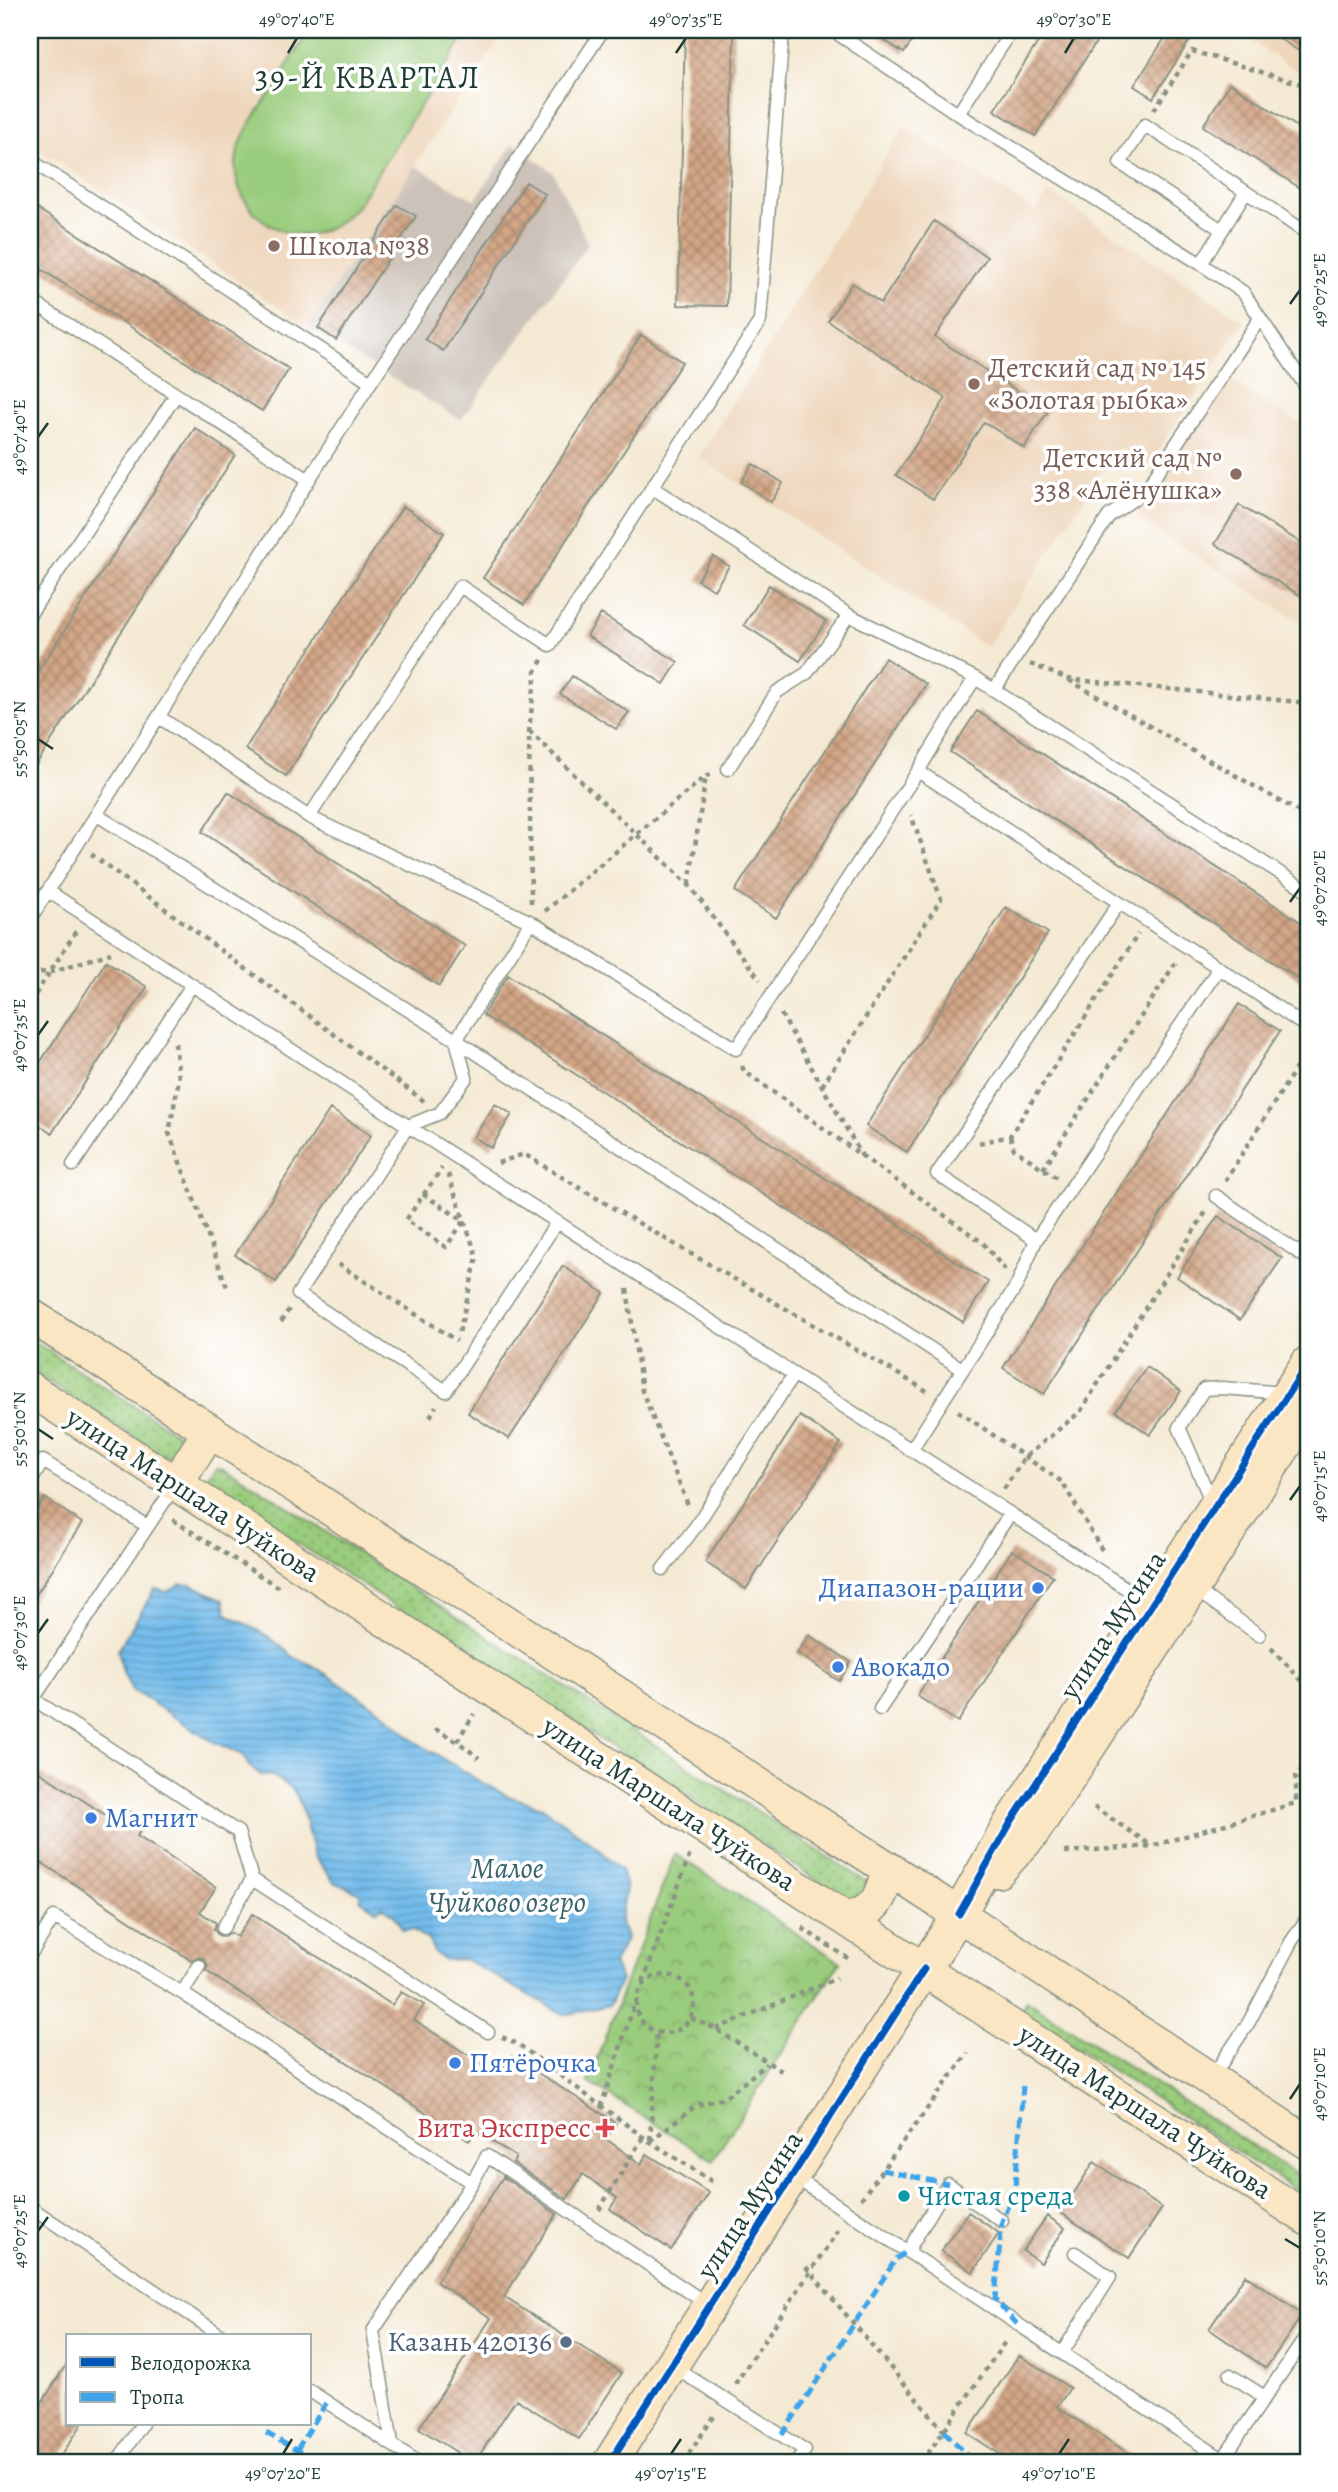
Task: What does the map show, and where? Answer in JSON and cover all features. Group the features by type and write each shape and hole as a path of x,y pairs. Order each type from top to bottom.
{"main road":[{"path":"30,1315 889,1868 1308,2143"},
{"name":"улица Мусина","path":"1162,1611 1193,1588 1298,1402 1308,1363"},
{"name":"улица Маршала Чуйкова","path":"30,1389 1308,2219"},
{"name":"улица Мусина","path":"610,2462 959,1914 1032,1834 1162,1611 1213,1508 1298,1402"},
{"path":"176,1484 210,1431"},
{"path":"847,1919 865,1913 874,1906 889,1868"}],"lane":[{"path":"30,919 371,382 603,30"},
{"path":"309,817 460,586 550,645 760,321 783,30"},
{"path":"832,30 958,114 1243,292 1308,390"},
{"path":"958,114 1012,30"},
{"path":"1222,230 1120,163 1145,125 1308,234"},
{"path":"30,160 371,382"},
{"path":"1201,264 1246,192"},
{"path":"30,300 309,480"},
{"path":"994,690 1108,516 1145,491 1260,318"},
{"path":"30,614 176,395"},
{"path":"653,488 849,615 975,678 1308,891"},
{"path":"727,769 777,692 807,673 849,615"},
{"path":"159,717 309,817 531,922 736,1049 918,771 975,678"},
{"path":"918,771 1308,1028"},
{"path":"97,815 456,1040 962,1369"},
{"path":"48,891 1162,1611"},
{"path":"1036,1240 937,1174 1119,903"},
{"path":"531,922 456,1040 466,1078 440,1113 408,1126 298,1294 446,1391 557,1222"},
{"path":"911,1450 1017,1285 1036,1240 1219,968"},
{"path":"73,1165 192,985"},
{"path":"1216,1196 1308,1259"},
{"path":"663,1569 696,1526 794,1374"},
{"path":"1213,1508 1179,1427 1204,1389 1222,1388 1298,1402"},
{"path":"30,1483 43,1461 147,1526"},
{"path":"176,1484 32,1702 238,1832 252,1879 488,2032"},
{"path":"880,1709 1010,1514"},
{"path":"1193,1588 1259,1635"},
{"path":"223,1928 252,1879"},
{"path":"30,1955 54,1917 182,1993 472,2183"},
{"path":"1210,2079 1249,2022 1291,1942 1308,1917"},
{"path":"182,1993 199,1966"},
{"path":"391,2443 373,2332 472,2183 486,2155 710,2306"},
{"path":"793,2176 1225,2461 1308,2334"},
{"path":"908,2251 948,2184 1002,2221"},
{"path":"30,2207 202,2331"},
{"path":"1062,2353 1110,2277 1075,2253"},
{"path":"672,2366 805,2449 796,2462"},
{"path":"1230,2375 1265,2397"},
{"path":"312,2392 418,2462"},
{"path":"117,2462 141,2426"}],"path":[{"path":"1145,125 1192,51 1308,86"},
{"path":"531,922 529,731 536,671 550,645"},
{"path":"1014,658 1068,679 1308,817"},
{"path":"1068,679 1308,703"},
{"path":"529,731 689,885 771,995 862,1156"},
{"path":"531,922 706,776 727,769"},
{"path":"689,885 706,776"},
{"path":"822,1086 942,899 903,793"},
{"path":"79,844 440,1113"},
{"path":"30,1003 86,916"},
{"path":"954,1149 1010,1136 1146,921"},
{"path":"30,973 50,972 132,946"},
{"path":"1042,1169 1186,947"},
{"path":"172,1016 179,1079 169,1133 226,1287"},
{"path":"736,1049 744,1071 983,1243 1017,1285"},
{"path":"994,1503 1025,1457 1080,1412 1308,1049"},
{"path":"1010,1136 1014,1149 1071,1188"},
{"path":"487,1166 524,1154 625,1217 779,1303 942,1400 1062,1482 1108,1559"},
{"path":"457,1341 477,1257 444,1164 406,1220 446,1247 464,1221"},
{"path":"424,1194 464,1221"},
{"path":"324,1254 472,1351"},
{"path":"623,1264 642,1391 696,1526"},
{"path":"1259,1635 1308,1687"},
{"path":"457,1741 474,1714"},
{"path":"435,1729 479,1758"},
{"path":"1065,1852 1152,1846 1296,1804 1296,1777 1308,1759"},
{"path":"1094,1807 1152,1846"},
{"path":"601,2107 636,1998 690,1854"},
{"path":"636,1998 635,2006 640,2020 651,2030 677,2031 691,2018 694,1998 683,1981 664,1975 655,1976 642,1986"},
{"path":"716,2028 837,1978"},
{"path":"691,2018 716,2028 783,2072"},
{"path":"488,2032 518,2044 643,2137 716,2184"},
{"path":"649,2141 657,2032"},
{"path":"683,2462 807,2269 968,2053"},
{"path":"649,2141 697,2105 724,2098 767,2064"},
{"path":"590,2226 643,2137"},
{"path":"807,2269 944,2431"},
{"path":"922,2462 1017,2324"}],"shaded area":[{"name":"Школа №38","path":"30,30 505,30 308,327 30,143"},
{"path":"1234,30 1308,30 1308,78"},
{"name":"Детский сад № 145 «Золотая рыбка»","path":"904,127 1036,211 1049,192 1244,321 1147,467 1118,447 987,647 699,457"},
{"path":"513,144 553,172 588,244 461,420 308,327 415,166 475,200"},
{"name":"Детский сад № 338 «Алёнушка»","path":"1226,377 1308,429 1308,627 1136,518"}],"green space":[{"path":"310,30 468,30 359,203 331,227 310,234 294,234 279,230 266,222 245,200 236,171 237,155 249,125"},
{"path":"30,1339 180,1436 182,1443 179,1451 166,1457 30,1370"},
{"path":"215,1463 221,1464 865,1881 868,1886 865,1895 851,1902 208,1485 204,1478"},
{"path":"675,1854 840,1962 713,2160 588,2082"},
{"path":"1026,2000 1308,2182 1308,2198 1027,2015 1021,2010"}],"water":[{"name":"Малое Чуйково озеро","path":"180,1584 192,1585 224,1600 227,1614 268,1636 295,1658 312,1665 387,1715 413,1740 484,1784 508,1796 542,1807 598,1848 621,1870 626,1888 620,1922 627,1937 613,1964 621,1980 609,2005 565,2015 464,1959 445,1960 434,1953 431,1942 413,1930 403,1930 394,1915 383,1907 376,1910 361,1900 359,1892 334,1882 314,1855 301,1805 293,1789 273,1776 261,1775 249,1766 243,1755 214,1742 132,1690 123,1672 118,1650 155,1589 167,1592"}],"building":[{"path":"685,30 734,30 727,306 678,305"},
{"path":"868,30 919,30 904,53"},
{"path":"1046,30 1104,30 1035,136 994,110"},
{"path":"1170,30 1177,30 1191,38 1153,98 1134,86"},
{"path":"1266,30 1308,30 1308,57"},
{"path":"1230,83 1308,134 1308,193 1203,126"},
{"path":"526,182 545,194 443,351 425,339"},
{"path":"30,204 289,369 262,411 30,262"},
{"path":"397,205 416,216 336,340 318,328"},
{"path":"934,221 987,257 935,337 1048,411 1024,448 984,422 933,499 896,475 946,398 828,321 852,283 881,303"},
{"path":"641,335 682,362 524,605 483,578"},
{"path":"195,428 235,455 30,774 30,684"},
{"path":"753,464 783,483 771,502 741,482"},
{"path":"1239,505 1308,547 1308,600 1215,544"},
{"path":"403,506 444,533 286,776 245,749"},
{"path":"713,556 729,566 714,590 697,580"},
{"path":"769,585 826,621 800,661 744,625"},
{"path":"601,614 678,662 664,684 587,636"},
{"path":"885,658 926,684 776,918 735,891"},
{"path":"572,676 629,712 616,729 560,694"},
{"path":"977,711 1308,927 1308,985 950,752"},
{"path":"228,792 465,946 439,986 202,832"},
{"path":"1006,907 1048,933 907,1152 866,1126"},
{"path":"106,961 147,987 52,1133 30,1119 30,1078"},
{"path":"508,975 988,1282 963,1322 483,1015"},
{"path":"1239,1004 1280,1031 1044,1394 1003,1368"},
{"path":"495,1104 512,1114 491,1148 474,1137"},
{"path":"330,1109 371,1135 276,1282 235,1255"},
{"path":"1218,1216 1282,1258 1240,1320 1177,1277"},
{"path":"563,1266 604,1293 509,1439 468,1413"},
{"path":"1147,1367 1181,1391 1150,1435 1116,1411"},
{"path":"800,1416 841,1443 746,1589 705,1562"},
{"path":"45,1498 82,1523 30,1604 30,1521"},
{"path":"1012,1550 1053,1576 958,1722 917,1696"},
{"path":"809,1635 851,1662 839,1681 797,1653"},
{"path":"30,1766 118,1823 127,1810 146,1822 137,1836 216,1887 200,1912 216,1923 214,1929 218,1935 224,1937 230,1933 237,1937 252,1914 392,2005 401,1992 424,2005 414,2020 499,2075 512,2056 616,2123 606,2139 641,2164 647,2154 709,2193 671,2250 610,2209 617,2198 583,2174 567,2199 513,2163 516,2157 476,2131 469,2141 206,1971 208,1966 204,1959 199,1957 192,1961 30,1855"},
{"path":"1094,2162 1162,2208 1129,2258 1061,2213"},
{"path":"503,2177 557,2214 504,2297 622,2373 579,2439 516,2399 475,2462 472,2462 419,2428 491,2318 436,2282"},
{"path":"968,2212 999,2233 973,2272 941,2251"},
{"path":"1047,2216 1065,2228 1041,2263 1023,2251"},
{"path":"1245,2275 1303,2314 1266,2368 1209,2329"},
{"path":"1019,2355 1070,2388 1057,2407 1142,2462 1012,2462 967,2433"},
{"path":"66,2365 66,2426 81,2426 57,2462 30,2462 30,2421"}],"marked path":[{"path":"1017,2324 995,2299 1002,2221 1015,2187 1023,2086"},
{"path":"882,2170 948,2184"},
{"path":"782,2435 896,2259 908,2251"},
{"path":"312,2426 327,2402"},
{"path":"289,2462 312,2426"},
{"path":"944,2431 974,2462"},
{"path":"266,2433 317,2462"}],"cycle path":[{"path":"959,1914 1011,1822 1308,1363"},
{"path":"610,2462 924,1969"}],"place":[{"name":"Школа №38","path":"274,246"},
{"name":"Детский сад № 145 «Золотая рыбка»","path":"974,384"},
{"name":"Детский сад № 338 «Алёнушка»","path":"1236,474"},
{"name":"Диапазон-рации","path":"1038,1588"},
{"name":"Авокадо","path":"838,1667"},
{"name":"Магнит","path":"91,1818"},
{"name":"Пятёрочка","path":"455,2063"},
{"name":"Вита Экспресс","path":"605,2128"},
{"name":"Чистая среда","path":"904,2196"},
{"name":"Казань 420136","path":"566,2342"}],"district":[{"name":"39-Й КВАРТАЛ","path":"368,77"}]}
